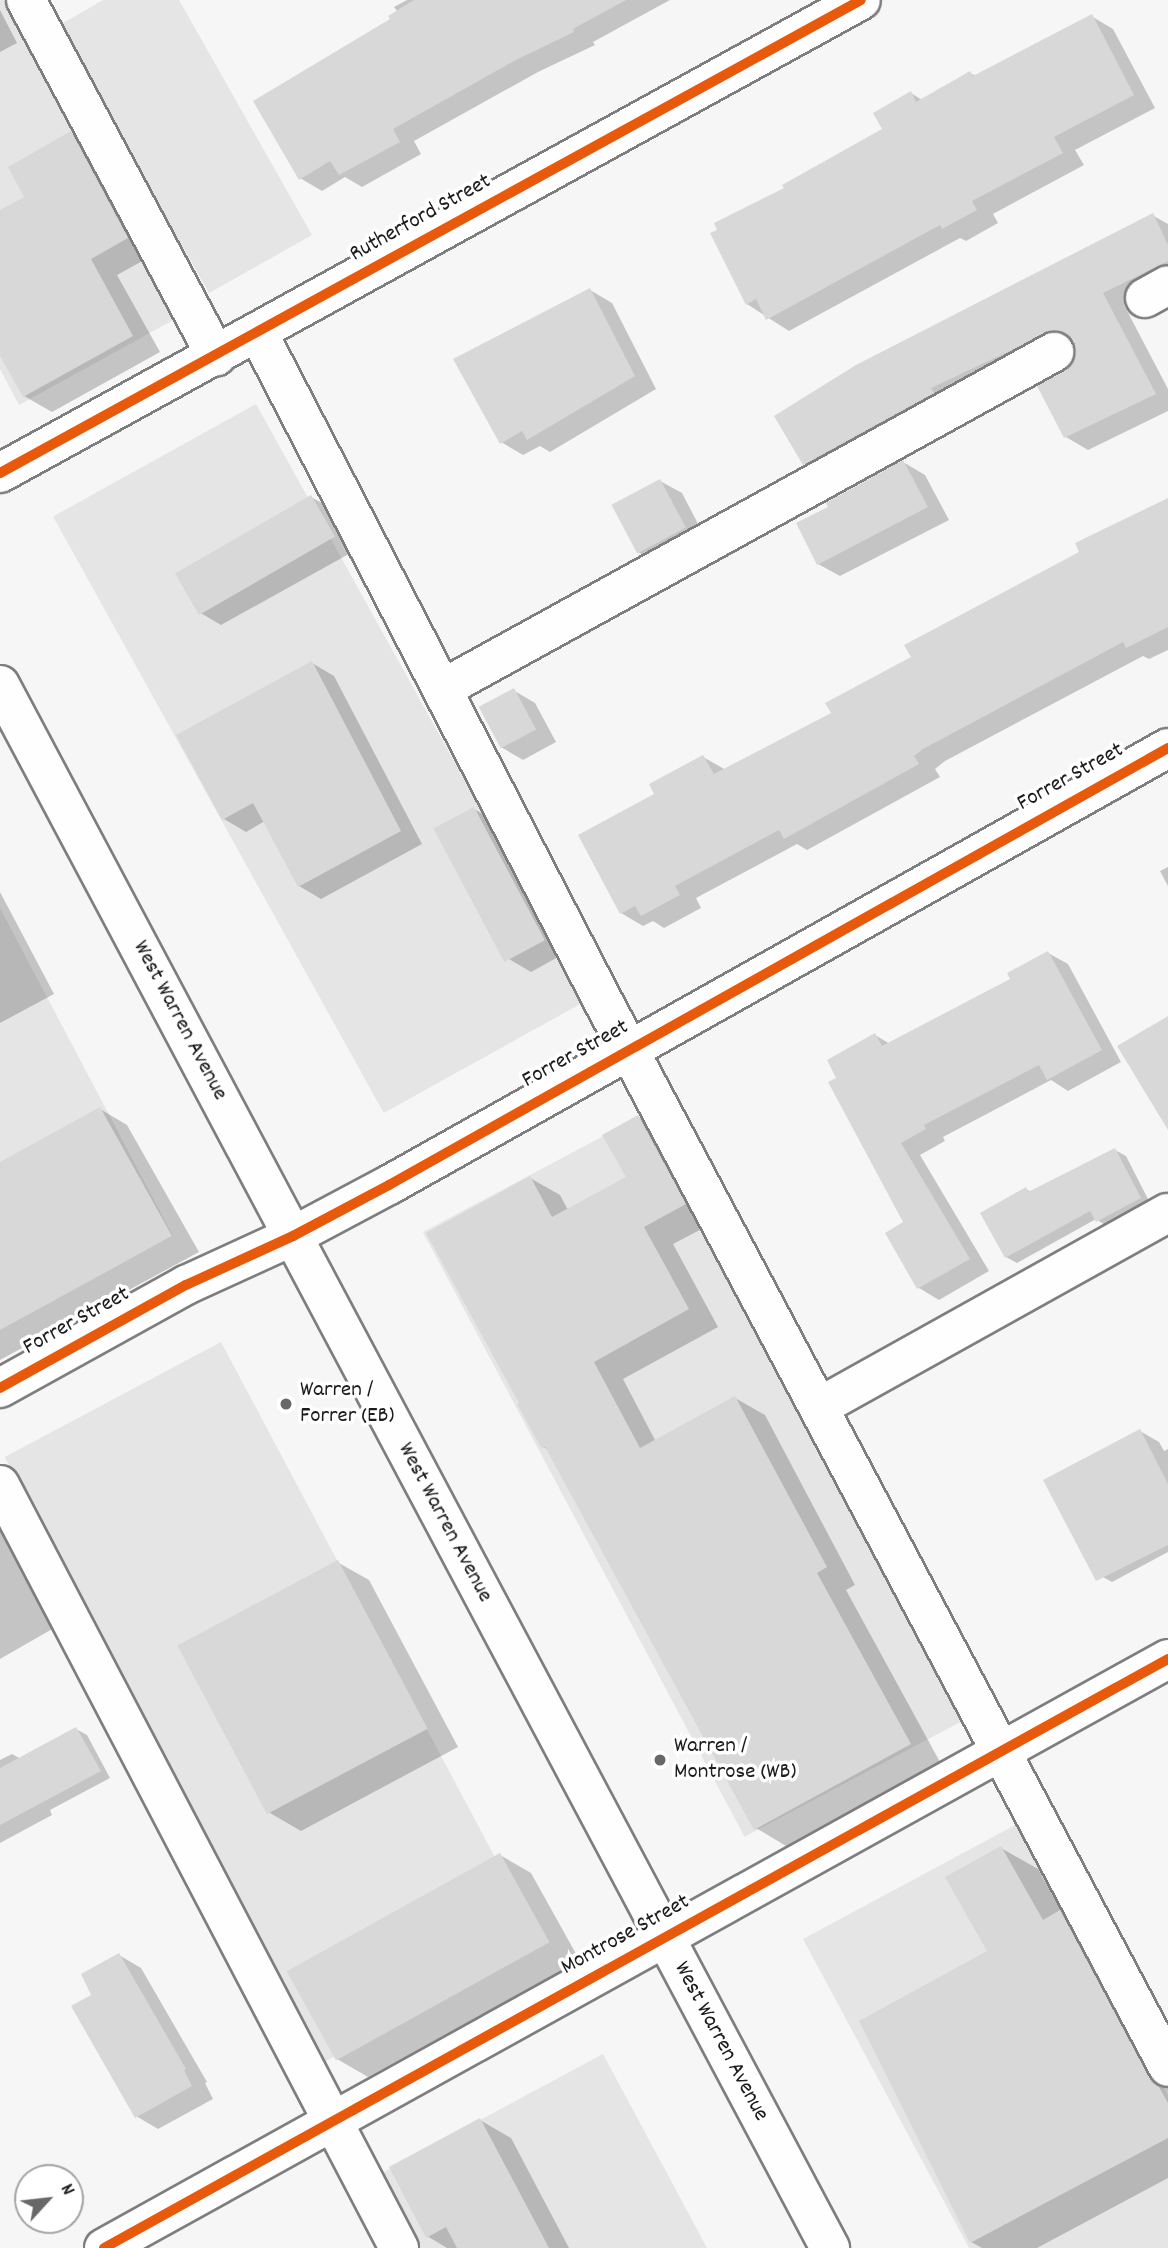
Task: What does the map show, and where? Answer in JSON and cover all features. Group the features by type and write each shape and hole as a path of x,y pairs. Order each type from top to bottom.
{"street":[{"name":"Rutherford Street","path":"0,473 861,0"},
{"path":"36,4 216,356"},
{"path":"258,333 630,1049 1168,2067"},
{"path":"442,689 1054,352"},
{"name":"West Warren Avenue","path":"0,685 830,2248"},
{"name":"Forrer Street","path":"0,1388 194,1281 293,1236 1168,748"},
{"path":"820,1406 1168,1213"},
{"path":"0,1485 399,2248"},
{"name":"Montrose Street","path":"104,2248 1168,1659"}],"shaded area":[{"path":"0,0 4,0 177,318 19,405 0,369"},
{"path":"103,0 179,0 312,235 209,293 58,26"},
{"path":"256,404 587,1000 384,1113 53,516"},
{"path":"0,908 173,1236 0,1328"},
{"path":"641,1116 963,1721 744,1837 423,1232"},
{"path":"221,1342 542,1946 326,2061 5,1457"},
{"path":"1021,1822 1168,2095 1168,2248 969,2248 803,1939"},
{"path":"603,2054 707,2248 420,2248 380,2174"}],"building":[{"path":"414,0 626,0 573,29 574,32 516,60 393,129 400,142 339,175 330,161 299,180 253,101 390,19 388,16"},
{"path":"1092,14 1134,95 1054,137 1063,153 972,201 977,210 942,229 940,225 766,320 756,299 746,305 710,233 717,230 714,223 784,188 782,185 882,129 873,113 911,91 916,102 970,71 973,76"},
{"path":"71,131 128,238 91,259 133,336 23,397 0,356 0,210 24,197 8,167"},
{"path":"1153,213 1168,245 1168,261 1103,293 1156,394 1064,438 1037,386 1065,371 1073,363 1076,352 1073,341 1065,333 1054,330 931,388 934,393 803,465 774,416 856,365"},
{"path":"590,288 635,376 527,440 522,431 500,444 453,359"},
{"path":"903,460 928,507 817,565 796,523 828,507 826,503"},
{"path":"660,479 686,528 637,553 611,505"},
{"path":"311,495 335,537 199,615 175,574"},
{"path":"1168,498 1168,627 1126,648 1123,642 923,749 914,756 919,764 784,839 779,830 675,886 680,895 641,916 635,906 620,914 578,835 654,794 649,784 703,755 714,774 831,713 825,703 911,657 904,645 1079,552 1075,543"},
{"path":"312,661 401,831 298,887 253,803 222,820 176,735"},
{"path":"514,688 536,729 501,748 479,707"},
{"path":"474,807 545,940 504,962 433,829"},
{"path":"1048,951 1102,1050 1047,1080 1039,1065 924,1125 926,1129 901,1143 970,1259 917,1289 885,1233 903,1222 828,1082 836,1078 827,1060 875,1033 882,1046 1010,979 1007,973"},
{"path":"1168,1016 1168,1130 1117,1046"},
{"path":"100,1107 172,1236 0,1330 0,1162"},
{"path":"638,1115 686,1204 644,1227 689,1309 594,1362 640,1448 735,1396 827,1567 817,1573 911,1744 754,1830 545,1447 542,1449 517,1404 519,1403 426,1233 530,1176 552,1217 626,1177 602,1135"},
{"path":"1115,1148 1141,1198 1096,1222 1090,1211 1005,1258 980,1213 1026,1187 1028,1192"},
{"path":"1140,1429 1168,1484 1168,1545 1096,1581 1043,1480"},
{"path":"338,1560 428,1729 267,1814 177,1645"},
{"path":"76,1727 101,1771 0,1825 0,1768"},
{"path":"1001,1846 1043,1920 1060,1910 1149,2077 1159,2087 1168,2103 1168,2138 970,2243 859,2021 987,1951 945,1877"},
{"path":"500,1853 549,1942 336,2061 287,1971"},
{"path":"119,1953 186,2069 184,2070 192,2086 135,2118 71,2006 91,1995 81,1974"},
{"path":"480,2118 549,2248 457,2248 446,2227 426,2238 389,2167"}],"cycle path":[{"path":"0,473 861,0"},
{"path":"0,1388 186,1285 293,1236 389,1185 1168,748"},
{"path":"104,2248 1168,1659"}],"place":[{"name":"Warren / Forrer (EB)","path":"286,1404"},
{"name":"Warren / Montrose (WB)","path":"660,1760"}]}
